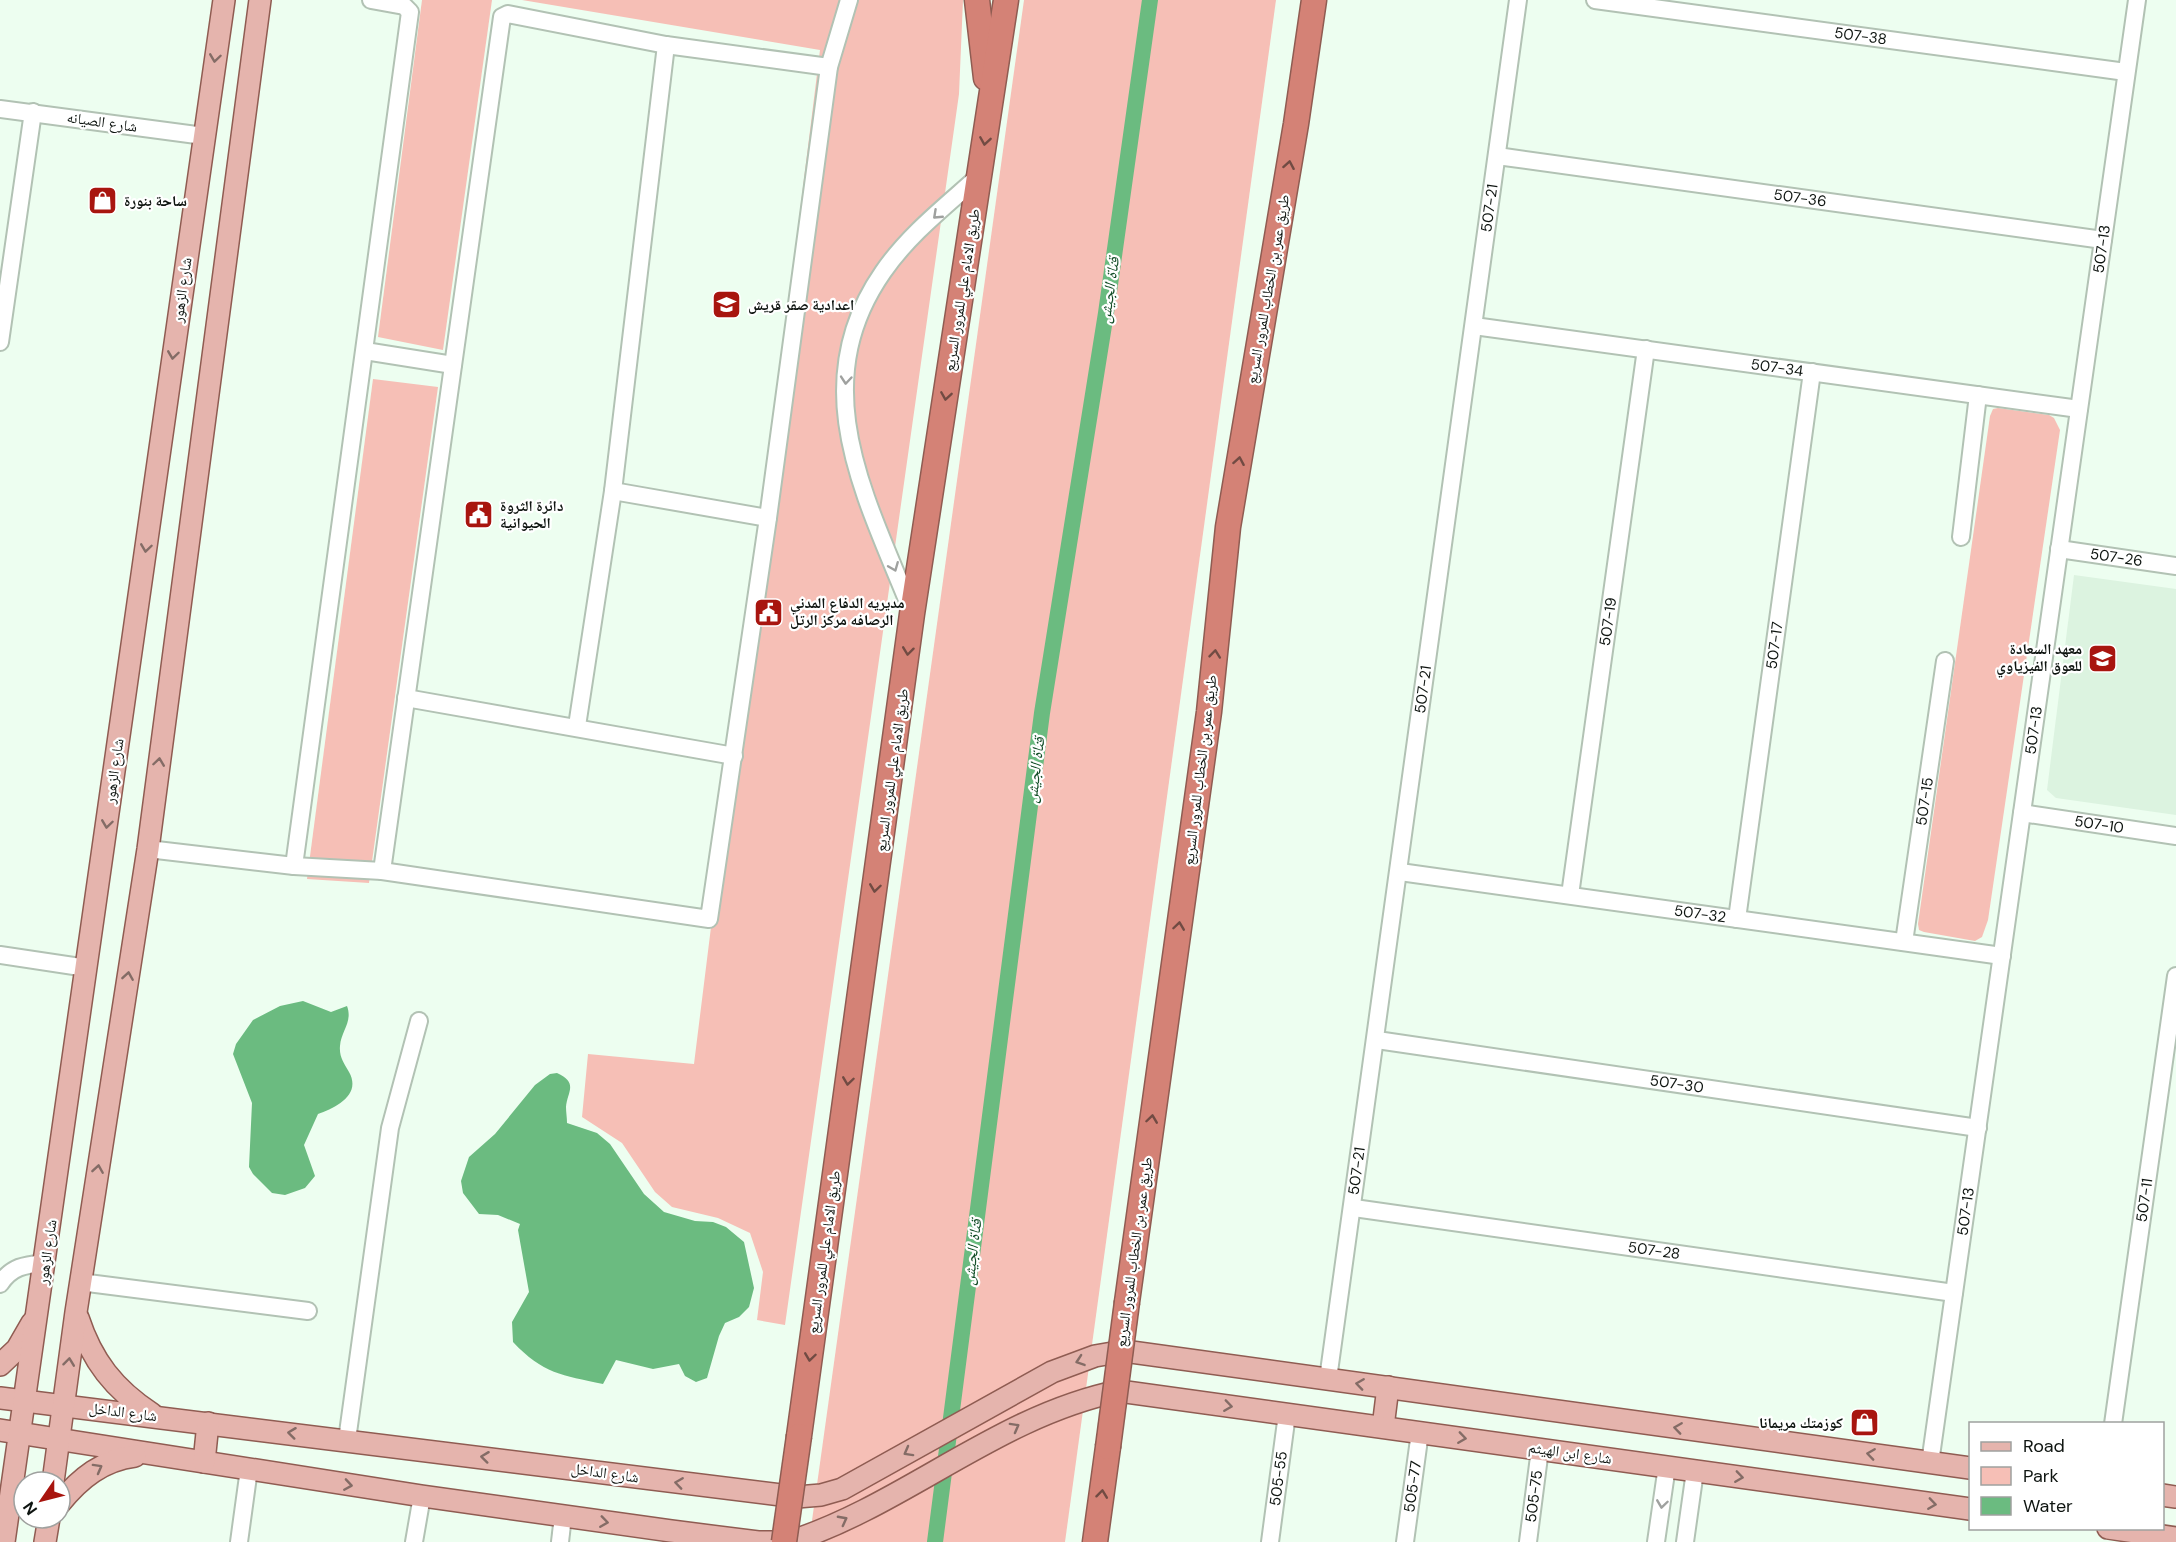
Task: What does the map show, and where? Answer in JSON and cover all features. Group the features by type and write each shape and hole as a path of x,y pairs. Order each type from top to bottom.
{"highway":[{"path":"977,0 990,108"},
{"name":"طريق الامام علي للمرور السريع","path":"782,1542 912,614 1006,0"},
{"name":"طريق عمر بن الخطاب للمرور السريع","path":"1095,1542 1209,712 1228,527 1296,124 1314,0"},
{"path":"1296,124 1330,0"}],"main road":[{"name":"شارع الزهور","path":"5,1535 10,1431 25,1400 224,0"},
{"path":"55,1470 80,1282 148,849 260,0"},
{"path":"0,1365 17,1349 30,1329 39,1306"},
{"path":"76,1312 86,1344 103,1373 127,1397 154,1416"},
{"name":"شارع الداخل","path":"0,1398 797,1497 831,1492 852,1483 1027,1385 1076,1361 1124,1351 1328,1379"},
{"path":"1328,1379 1969,1468"},
{"path":"1383,1427 1388,1388"},
{"name":"شارع ابن الهيثم","path":"789,1542 838,1523 1033,1417 1055,1408 1119,1391 1969,1509"},
{"path":"204,1462 208,1423"},
{"path":"10,1431 563,1516 670,1536 782,1542"},
{"path":"72,1488 96,1468 121,1458 148,1454"},
{"path":"0,1494 5,1535"},
{"path":"2122,1530 2176,1538"}],"street":[{"path":"294,866 410,12 404,6 371,0"},
{"path":"148,849 294,866 382,871 709,919 768,519 829,67 849,0"},
{"name":"507-21","path":"1328,1379 1354,1208 1518,0"},
{"name":"507-38","path":"1595,0 2127,72"},
{"name":"507-13","path":"1930,1463 2136,0"},
{"path":"382,871 502,17 508,14 666,45 829,67"},
{"path":"577,726 613,491 666,45"},
{"name":"شارع الصيانه","path":"0,109 204,136"},
{"path":"0,342 33,112"},
{"name":"507-36","path":"1497,156 2103,240"},
{"path":"912,614 850,451 845,399 848,358 867,299 883,272 902,248 980,175"},
{"name":"507-34","path":"1474,326 2079,409"},
{"name":"507-19","path":"1570,896 1646,349"},
{"path":"365,351 453,365"},
{"name":"507-17","path":"1737,919 1812,372"},
{"path":"1961,537 1978,395"},
{"path":"613,491 768,519"},
{"name":"507-26","path":"2059,549 2176,566"},
{"name":"507-15","path":"1904,942 1945,662"},
{"path":"406,698 577,726 734,756"},
{"name":"507-10","path":"2022,813 2176,836"},
{"name":"507-32","path":"1400,872 2002,956"},
{"path":"0,956 87,968"},
{"name":"507-11","path":"2113,1422 2176,976"},
{"path":"347,1440 390,1128 419,1021"},
{"name":"507-30","path":"1377,1040 1977,1128"},
{"name":"507-28","path":"1354,1208 1954,1293"},
{"path":"0,1284 9,1272 20,1266 45,1263"},
{"path":"80,1282 308,1311"},
{"name":"505-55","path":"1270,1542 1287,1414"},
{"name":"505-77","path":"1405,1542 1420,1432"},
{"name":"505-75","path":"1528,1542 1540,1449"},
{"path":"1656,1542 1667,1466"},
{"path":"239,1542 249,1469"},
{"path":"1685,1542 1695,1471"},
{"path":"414,1542 422,1496"},
{"path":"560,1542 563,1516"}],"shaded area":[{"name":"معهد السعادة للعوق الفيزياوي","path":"2074,575 2176,589 2176,815 2056,798 2047,790"}],"green space":[{"path":"422,0 492,0 443,350 378,337"},
{"path":"522,0 963,0 959,94 785,1325 757,1320 763,1272 750,1233 718,1218 672,1207 655,1192 622,1143 582,1117 588,1054 694,1064 820,50"},
{"path":"1024,0 1276,0 1065,1542 809,1542"},
{"path":"373,379 438,387 369,883 307,879"},
{"path":"1993,409 2049,415 2054,418 2060,430 1988,920 1982,937 1975,941 1924,932 1919,930 1918,924 1990,416"}],"water":[{"path":"303,1001 331,1012 347,1006 349,1017 340,1050 342,1060 352,1080 352,1087 349,1094 339,1104 318,1114 304,1145 315,1176 305,1188 285,1195 272,1193 249,1167 252,1103 233,1054 236,1044 253,1020 280,1006"},
{"path":"557,1073 570,1084 566,1107 567,1123 597,1133 610,1144 644,1194 664,1212 695,1221 713,1222 726,1227 744,1242 754,1288 749,1307 739,1317 725,1323 707,1378 696,1382 685,1376 679,1364 653,1369 616,1360 603,1384 554,1372 534,1361 513,1342 512,1322 529,1292 518,1230 520,1224 498,1215 479,1214 463,1193 461,1181 469,1157 495,1134 535,1085 550,1074"}],"waterway":[{"name":"قناة الجيش","path":"935,1542 1042,713 1106,313 1150,0"}],"place":[{"name":"ساحة بنورة","path":"103,201"},
{"name":"اعدادية صقر قريش","path":"727,305"},
{"name":"دائرة الثروة الحيوانية","path":"479,515"},
{"name":"مديريه الدفاع المدني الرصافه مركز الرتل","path":"769,612"},
{"name":"معهد السعادة للعوق الفيزياوي","path":"2103,658"},
{"name":"كوزمتك مريمانا","path":"1864,1423"}]}
